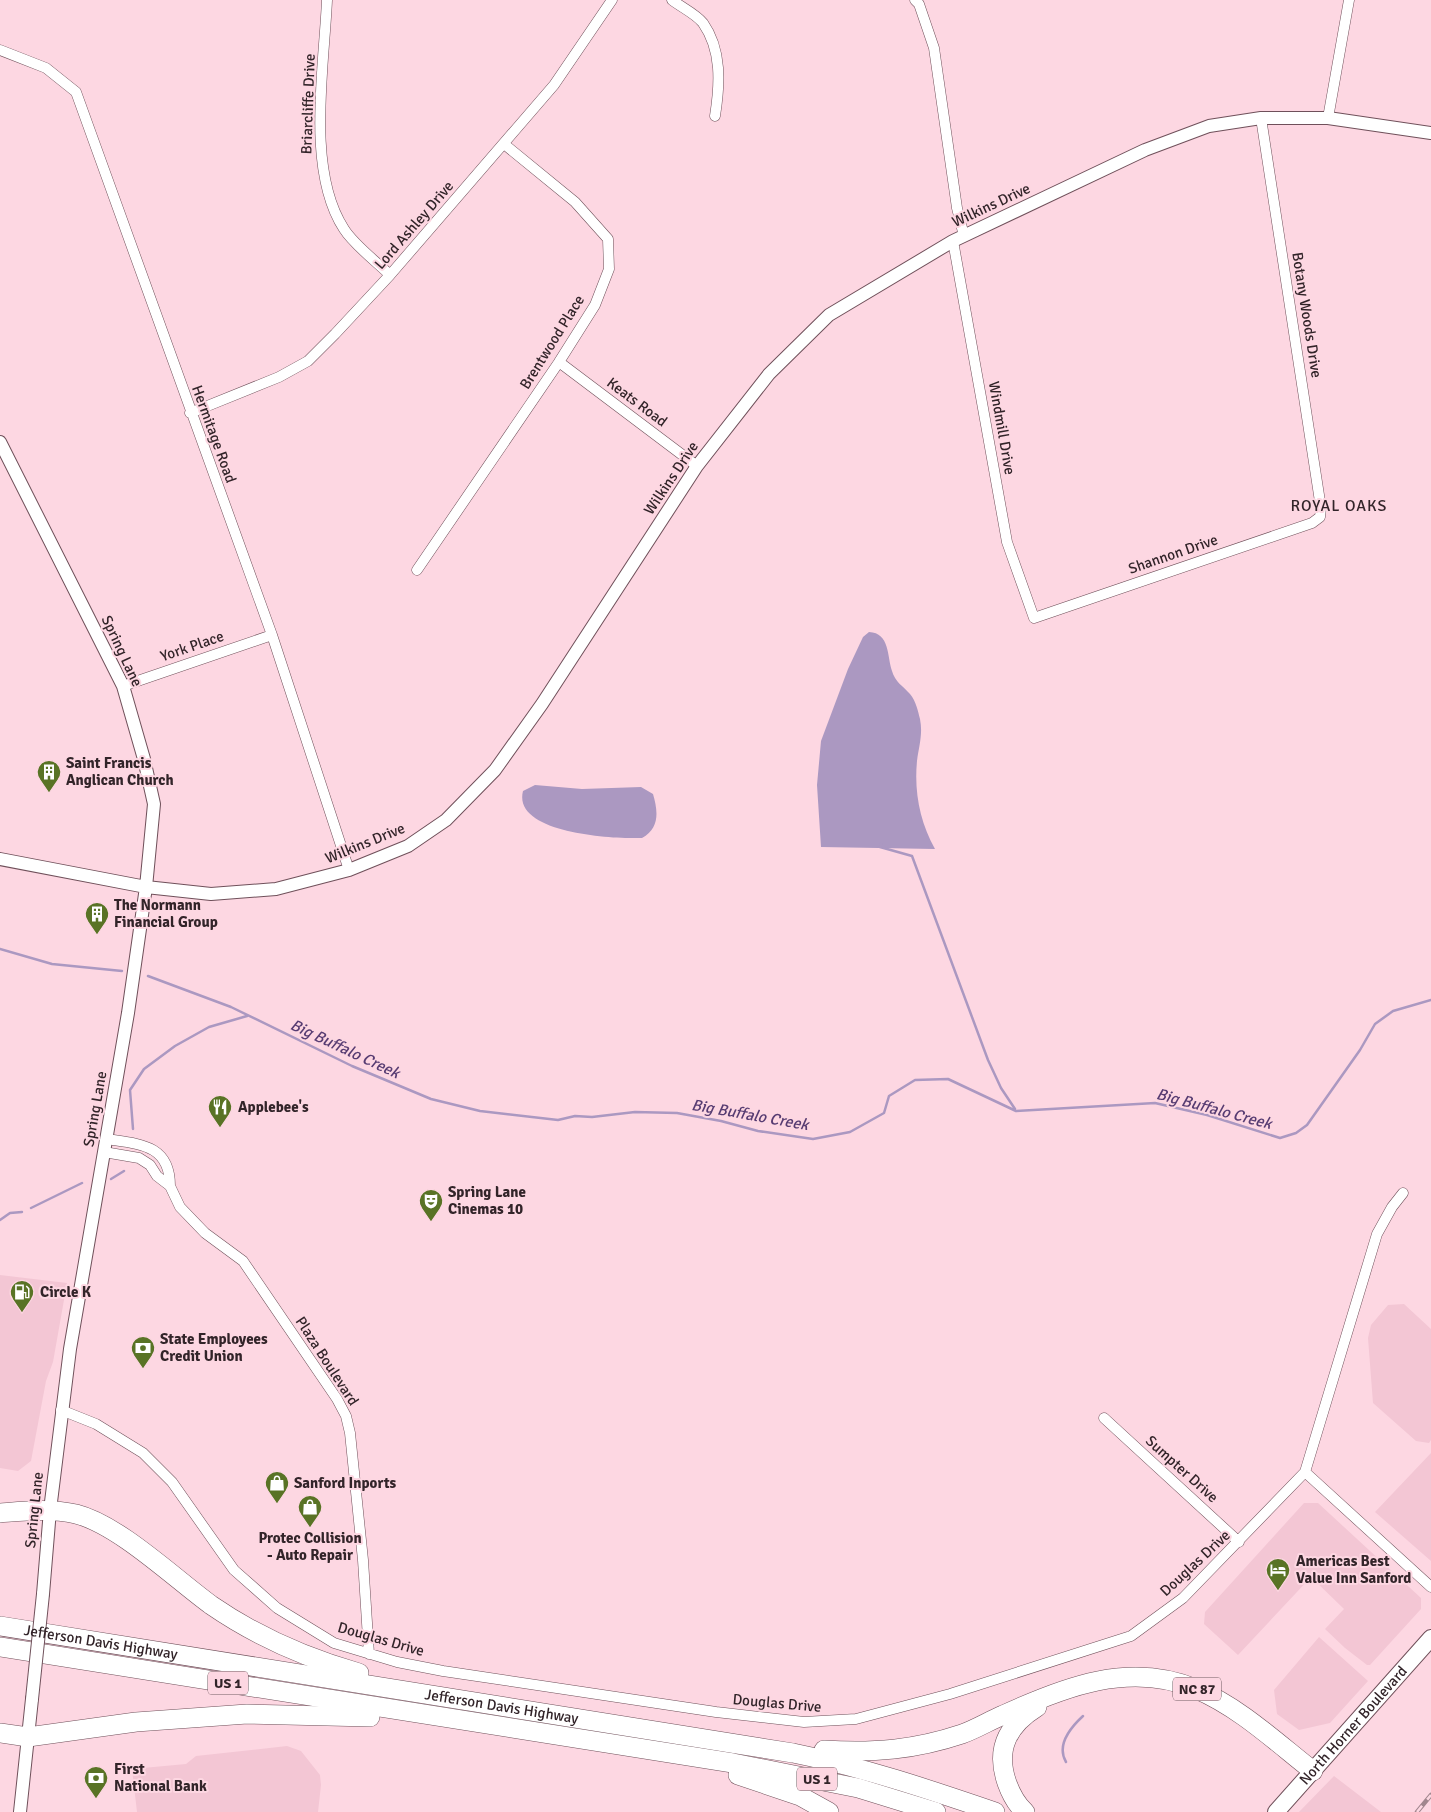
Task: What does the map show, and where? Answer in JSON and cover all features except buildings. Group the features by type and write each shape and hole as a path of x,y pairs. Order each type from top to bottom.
{"highway":[{"path":"0,1513 50,1510 77,1514 105,1528 146,1555 212,1605 256,1632 301,1654 385,1679 404,1690"},
{"name":"Jefferson Davis Highway","path":"0,1626 793,1753 901,1780 995,1812"},
{"name":"Jefferson Davis Highway","path":"0,1647 812,1778 867,1791 936,1812"},
{"name":"NC 87","path":"1025,1812 1010,1790 1001,1768 1001,1750 1022,1718 1059,1693 1095,1680 1116,1677 1153,1677 1180,1683 1201,1691 1234,1710 1313,1771"},
{"path":"793,1753 823,1750 885,1752 928,1744 964,1733 1041,1698 1059,1693"},
{"path":"0,1733 28,1737 136,1722 247,1714 456,1720"},
{"path":"696,1758 717,1769 800,1796 830,1812"}],"main road":[{"name":"North Horner Boulevard","path":"1276,1812 1431,1638"}],"street":[{"name":"Briarcliffe Drive","path":"327,0 320,150 327,189 344,230 390,275"},
{"name":"Lord Ashley Drive","path":"190,413 279,377 308,361 390,275 554,85 612,0"},
{"path":"672,0 702,21 716,48 719,90 715,116"},
{"path":"1328,118 1349,0"},
{"name":"Windmill Drive","path":"919,1 934,48 957,208 959,238 1007,542 1034,618"},
{"name":"Hermitage Road","path":"0,50 46,68 76,92 190,413 272,635 349,870"},
{"name":"Wilkins Drive","path":"0,859 146,887 211,894 276,889 349,870 408,846 446,820 495,770 542,704 697,466 769,374 829,315 959,238 1145,150 1209,126 1260,118 1328,118 1431,133"},
{"name":"Botany Woods Drive","path":"1260,118 1294,327 1321,508 1320,517"},
{"name":"Brentwood Place","path":"417,570 559,362 594,305 609,269 608,239 575,202 504,144"},
{"name":"Keats Road","path":"559,362 697,466"},
{"name":"Spring Lane","path":"0,442 122,686 144,759 154,804 146,887 61,1410 20,1812"},
{"name":"Shannon Drive","path":"1034,618 1312,523 1320,517"},
{"name":"York Place","path":"122,686 272,635"},
{"name":"Plaza Boulevard","path":"106,1139 144,1145 157,1152 165,1161 170,1172 170,1186 180,1207 199,1226 243,1261 337,1399 346,1416 350,1433 363,1560 369,1654"},
{"name":"Plaza Boulevard","path":"104,1152 139,1158 150,1165 157,1176 170,1186"},
{"name":"Douglas Drive","path":"61,1410 103,1427 143,1453 172,1482 234,1570 276,1608 334,1643 369,1654 443,1671 725,1713 804,1722 856,1719 950,1694 1131,1636 1183,1598 1305,1472 1377,1234 1392,1207 1403,1193"},
{"name":"Sumpter Drive","path":"1104,1418 1239,1542"},
{"path":"1305,1472 1431,1587"}],"shaded area":[{"path":"869,632 881,636 886,646 893,675 912,697 918,709 921,730 916,773 917,795 925,828 935,849 821,847 817,785 821,741 848,669 863,637"},
{"path":"535,785 582,789 641,787 653,794 656,807 655,824 648,834 642,838 590,835 549,825 533,817 524,805 523,791"},
{"path":"0,1275 67,1283 53,1362 46,1381 31,1461 18,1471 0,1468"},
{"path":"1404,1304 1431,1329 1431,1440 1429,1443 1416,1441 1373,1403 1368,1338 1371,1325 1388,1305"},
{"path":"1431,1453 1431,1561 1375,1512"},
{"path":"1304,1503 1318,1503 1421,1598 1421,1609 1370,1665 1367,1665 1345,1648 1325,1629 1344,1609 1311,1577 1238,1655 1204,1624 1205,1612"},
{"path":"1319,1637 1368,1681 1330,1723 1299,1730 1277,1714 1274,1690"},
{"path":"287,1746 301,1751 320,1775 321,1785 318,1812 137,1812 132,1769 186,1764 196,1756"},
{"path":"1334,1776 1381,1812 1299,1812"}],"waterway":[{"path":"881,844 880,847 912,856 988,1060 1001,1088 1015,1109"},
{"name":"Big Buffalo Creek","path":"0,949 52,964 122,971"},
{"name":"Big Buffalo Creek","path":"148,976 231,1007 352,1066 431,1099 480,1111 558,1120 575,1116 592,1117 635,1112 677,1113 721,1121 758,1131 813,1139 850,1132 884,1113 889,1096 915,1080 948,1079 1016,1111 1155,1103 1207,1115 1280,1138 1296,1133 1307,1125 1360,1050 1375,1024 1393,1011 1431,1000"},
{"path":"133,1129 130,1090 144,1069 175,1046 209,1027 247,1016"},
{"path":"111,1179 124,1171"},
{"path":"31,1208 82,1183"},
{"path":"0,1220 10,1213 22,1212"},
{"path":"1066,1762 1063,1756 1066,1737 1083,1716"}],"railway":[{"path":"1417,1812 1431,1795"}],"place":[{"name":"Saint Francis Anglican Church","path":"49,793"},
{"name":"The Normann Financial Group","path":"97,935"},
{"name":"Applebee's","path":"220,1128"},
{"name":"Spring Lane Cinemas 10","path":"431,1222"},
{"name":"Circle K","path":"22,1313"},
{"name":"State Employees Credit Union","path":"143,1369"},
{"name":"Sanford Inports","path":"277,1504"},
{"name":"Protec Collision - Auto Repair","path":"310,1528"},
{"name":"Americas Best Value Inn Sanford","path":"1278,1591"},
{"name":"First National Bank","path":"96,1799"}],"district":[{"name":"ROYAL OAKS","path":"1339,506"}]}
